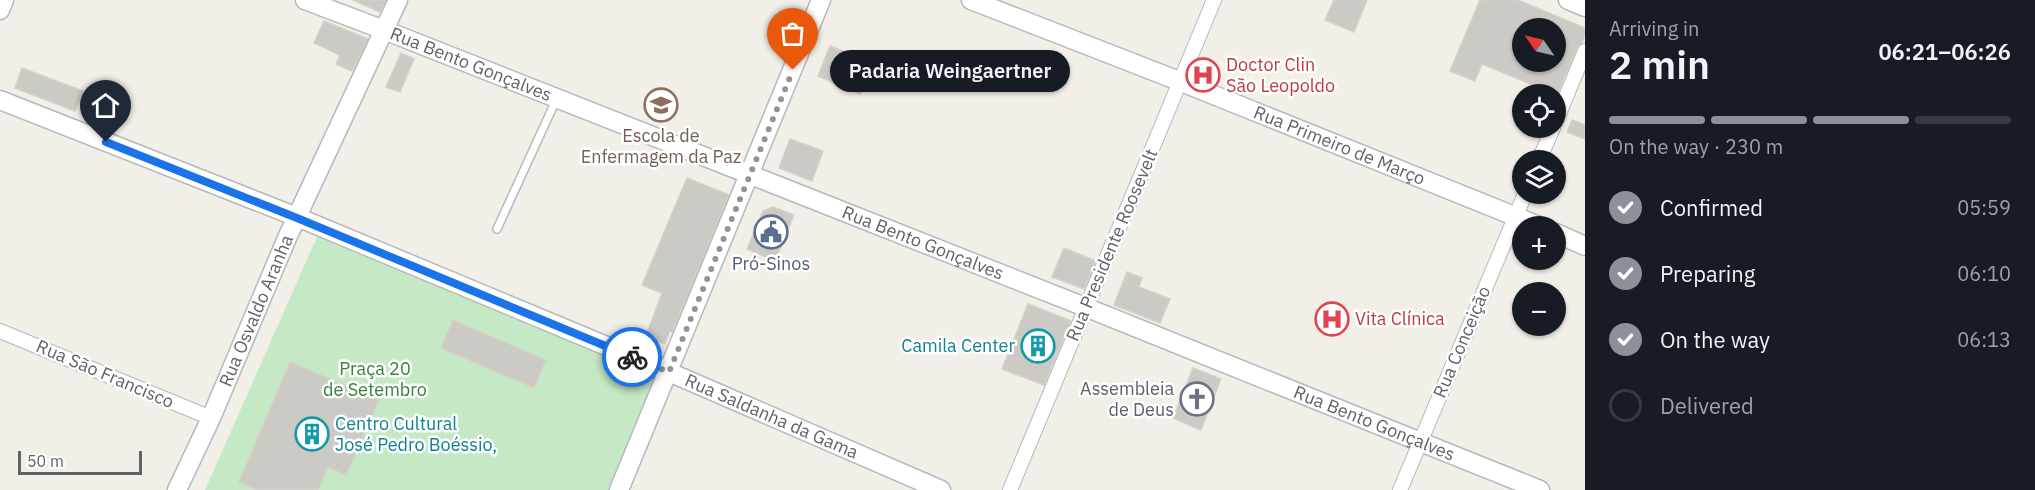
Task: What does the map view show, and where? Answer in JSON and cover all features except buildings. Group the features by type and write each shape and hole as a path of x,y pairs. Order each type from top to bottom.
{"street":[{"path":"0,10 4,0"},
{"name":"Rua Bento Gonçalves","path":"304,0 1086,307 1540,490"},
{"name":"Rua Osvaldo Aranha","path":"177,490 211,418 297,218 398,0"},
{"path":"619,490 821,0"},
{"name":"Rua Primeiro de Março","path":"971,0 1514,216"},
{"name":"Rua Presidente Roosevelt","path":"1010,490 1214,0"},
{"path":"1568,0 1585,7"},
{"path":"1566,97 1585,51"},
{"name":"Rua Saldanha da Gama","path":"0,100 297,218 669,372 941,490"},
{"name":"Rua Conceição","path":"1400,490 1512,226"},
{"path":"1566,237 1585,246"},
{"name":"Rua São Francisco","path":"0,331 211,418"}],"lane":[{"path":"497,229 557,98"}],"green space":[{"name":"Praça 20 de Setembro","path":"317,237 662,379 616,490 205,490"}],"way so far":[{"path":"632,357 669,372 793,70"}],"place":[{"name":"Padaria Weingaertner","path":"793,70"},
{"name":"Doctor Clin São Leopoldo","path":"1203,75"},
{"name":"Escola de Enfermagem da Paz","path":"661,105"},
{"name":"Pró-Sinos","path":"771,232"},
{"name":"Vita Clínica","path":"1332,319"},
{"name":"Camila Center","path":"1038,346"},
{"name":"Assembleia de Deus","path":"1197,399"},
{"name":"Centro Cultural José Pedro Boéssio,","path":"312,434"}],"route":[{"path":"106,142 297,218 632,357"}]}
